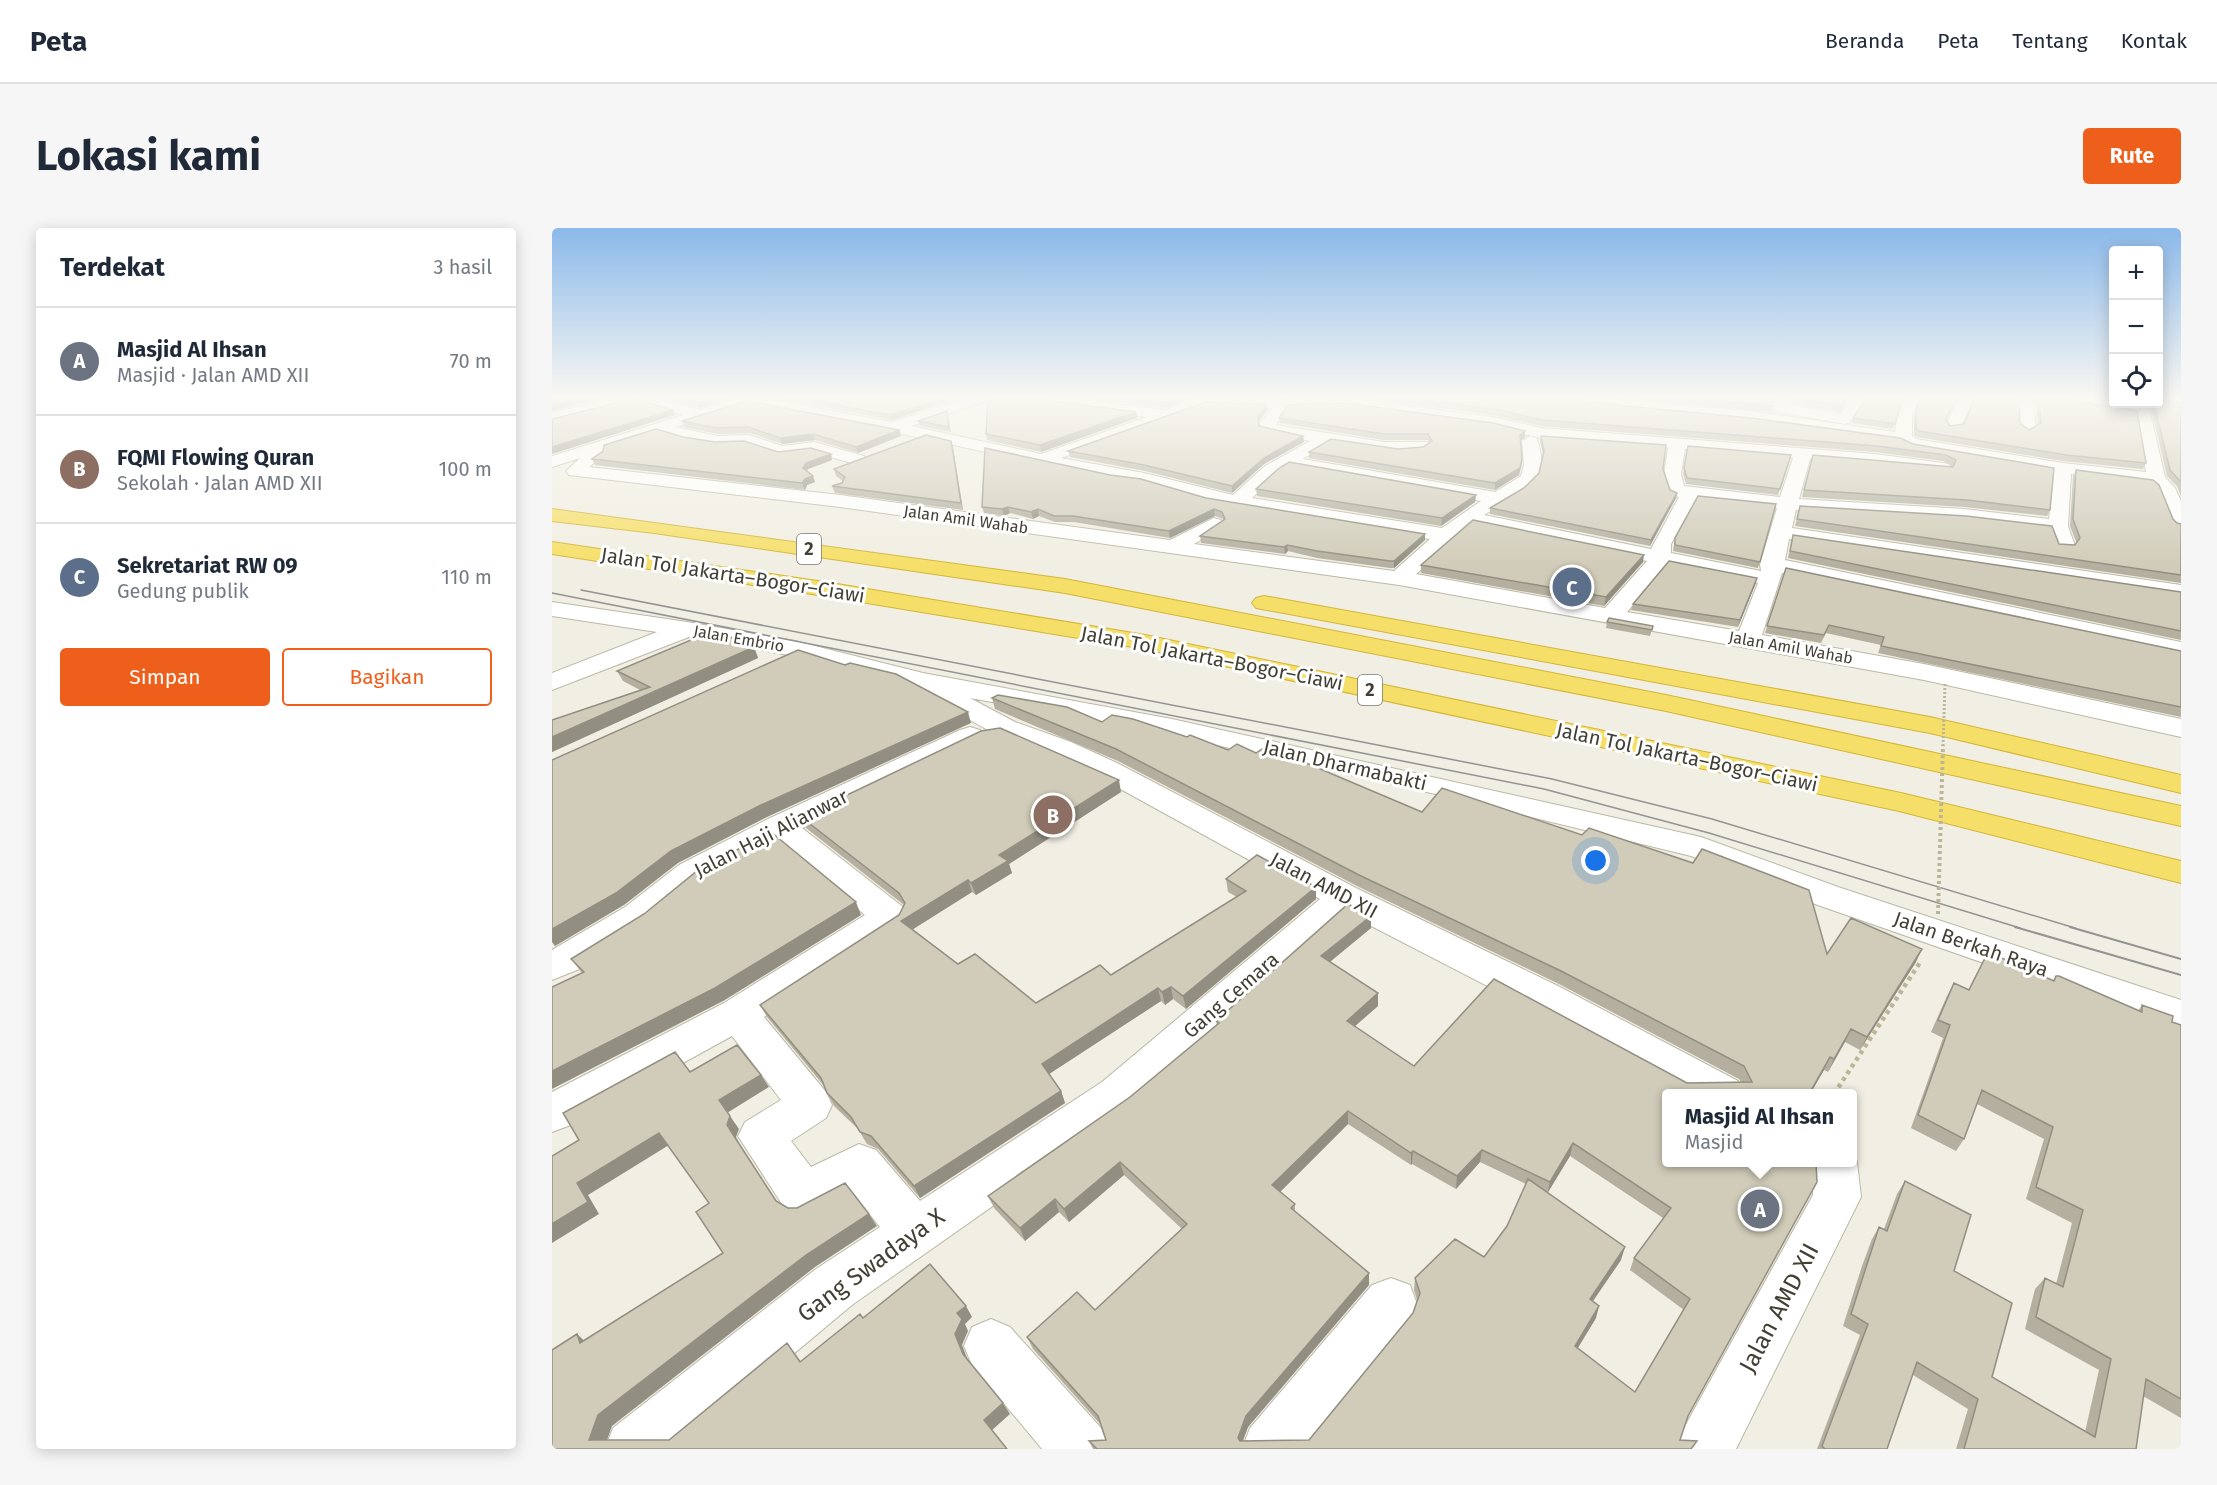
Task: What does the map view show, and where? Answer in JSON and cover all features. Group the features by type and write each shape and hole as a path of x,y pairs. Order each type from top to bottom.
{"highway":[{"name":"Jalan Tol Jakarta–Bogor–Ciawi","path":"552,515 654,527 1065,586 1666,703 2181,816"},
{"name":"Jalan Tol Jakarta–Bogor–Ciawi","path":"552,548 831,590 1145,642 1911,804 2181,872"},
{"path":"1065,586 1135,586 1316,611 1930,725 2181,784"}],"street":[{"path":"552,462 582,453"},
{"name":"Jalan Amil Wahab","path":"590,453 575,471 798,496 1399,578 1612,614 1924,672 2181,728"},
{"path":"834,453 858,460"},
{"path":"798,496 858,460 879,453"},
{"path":"1015,453 1110,474 1144,478 1237,501 1445,535"},
{"path":"1043,459 1060,453"},
{"path":"1237,501 1271,470 1301,453"},
{"path":"1399,578 1445,535 1497,498 1525,483 1530,475 1533,461 1532,453"},
{"path":"1671,453 1674,485 1678,491 1790,504 1965,515 2058,526"},
{"path":"1748,639 1771,571 1790,504 1790,492 1803,453 1943,468"},
{"path":"1861,458 1863,453"},
{"path":"1965,453 2168,486"},
{"path":"2157,453 2181,524"},
{"path":"1287,461 1497,498"},
{"path":"2063,468 2058,526 2075,574"},
{"path":"1612,614 1661,558 1661,544 1690,493"},
{"path":"1468,518 1661,558 1771,571 2181,650"},
{"path":"1171,548 1214,524"},
{"path":"1781,532 2075,574 2181,592"},
{"name":"Jalan Embrio","path":"552,609 687,629 800,650 923,681"},
{"path":"552,682 687,629"},
{"path":"759,669 800,650"},
{"name":"Jalan AMD XII","path":"923,681 963,707 1005,728 1061,748 1106,769 1345,897 1544,997 1714,1089"},
{"name":"Jalan Dharmabakti","path":"923,681 1172,727 1414,780 1701,848 1762,869"},
{"name":"Jalan Haji Alianwar","path":"552,966 574,956 638,916 691,873 778,826 976,734 1005,728"},
{"path":"552,1113 738,1014 890,916 778,826"},
{"name":"Jalan Berkah Raya","path":"1762,869 1826,894 1939,924 2181,1016"},
{"name":"Gang Cemara","path":"1117,1095 1345,897"},
{"path":"738,1014 810,1105 761,1136 804,1196 859,1165 915,1232"},
{"name":"Gang Swadaya X","path":"634,1449 834,1287 1117,1095"},
{"name":"Jalan AMD XII","path":"1705,1449 1837,1197 1834,1167"},
{"path":"1271,1449 1390,1304"},
{"path":"991,1346 1080,1449"}],"path":[{"path":"1837,1089 1939,924 1945,684"}],"building":[{"path":"600,453 831,454 806,463 803,468 813,476 802,483 592,459"},
{"path":"877,453 953,453 961,503 832,486 842,483 845,477 834,469"},
{"path":"985,453 1008,453 1110,475 1141,479 1206,498 1425,534 1394,561 1390,561 1287,545 1284,547 1200,536 1225,519 1222,512 1214,509 1169,531 1073,516 1054,516 1038,509 1031,512 1008,507 1002,509 982,507"},
{"path":"1079,453 1273,453 1232,486 1144,465"},
{"path":"1315,453 1521,453 1520,468 1495,483"},
{"path":"1544,453 1665,453 1663,469 1670,490 1677,493 1651,540 1490,508 1524,488 1539,473"},
{"path":"1687,453 1791,455 1780,489 1687,478 1684,468"},
{"path":"1931,453 1966,453 2054,468 2050,510 1967,500 1804,490 1813,455 1953,467 1956,460 1946,455"},
{"path":"2054,453 2144,453 2146,463 2066,455"},
{"path":"2166,453 2181,453 2181,482 2170,470"},
{"path":"1289,462 1476,495 1442,518 1256,489"},
{"path":"2076,470 2153,480 2159,485 2173,519 2181,524 2181,575 1797,519 1800,506 1966,516 2052,526 2059,544 2075,545 2080,538 2073,519"},
{"path":"1698,496 1776,504 1760,562 1675,545 1675,538"},
{"path":"1473,520 1644,555 1606,597 1421,565"},
{"path":"1793,535 2181,592 2181,631 1790,551"},
{"path":"1669,561 1757,578 1740,620 1633,604"},
{"path":"1786,568 2181,651 2181,707 1881,646 1884,637 1829,625 1824,635 1767,626"},
{"path":"1609,618 1653,626 1652,630 1607,622"},
{"path":"722,636 754,647 552,737 552,720 650,687 617,671 698,637 709,641"},
{"path":"798,650 845,665 850,663 896,674 968,712 761,805 671,851 616,893 552,929 552,760"},
{"path":"998,695 1067,707 1102,722 1112,715 1133,719 1187,737 1190,735 1228,750 1237,744 1256,753 1265,747 1273,749 1422,812 1442,788 1582,835 1589,828 1693,863 1702,849 1809,890 1827,954 1851,918 1922,949 1867,1037 1851,1029 1834,1059 1830,1057 1812,1089 1662,1089 1662,1167 1816,1167 1817,1182 1688,1416 1680,1440 1697,1441 1691,1449 1097,1449 1089,1441 1106,1440 1098,1416 1027,1337 1077,1292 1095,1310 1187,1224 1120,1162 1064,1209 1055,1199 1020,1228 988,1196 1130,1097 1219,1023 1216,1021 1348,904 1371,916 1321,956 1378,993 1347,1021 1414,1066 1494,979 1687,1083 1752,1082 1744,1066 1561,971 1359,875 1116,749 992,698","holes":["1348,1111 1411,1153 1413,1151 1457,1176 1482,1150 1550,1182 1573,1143 1671,1208 1634,1258 1690,1299 1635,1392 1575,1346 1599,1306 1590,1299 1625,1247 1528,1179 1507,1226 1484,1257 1455,1239 1415,1278 1420,1293 1413,1313 1309,1440 1240,1441 1238,1438 1246,1416 1369,1273 1291,1208 1295,1204 1272,1185"]},
{"path":"1000,728 1119,780 999,855 1008,861 971,883 968,880 901,921 958,964 975,954 1036,1003 1100,965 1111,975 1246,891 1226,879 1257,855 1316,887 1183,996 1171,987 1162,992 1158,988 1042,1064 1061,1091 914,1186 871,1136 860,1132 851,1117 827,1093 821,1078 760,1005 899,915 905,903 899,893 801,817 981,731"},
{"path":"771,832 856,902 715,988 552,1071 552,987 584,972 571,959 644,914 697,871"},
{"path":"1988,952 2054,981 2056,976 2059,976 2142,1012 2142,1005 2173,1016 2172,1022 2181,1025 2181,1399 2146,1379 2136,1449 1964,1449 1978,1399 1917,1362 1887,1449 1825,1449 1822,1446 1868,1324 1851,1314 1879,1227 1887,1231 1905,1181 1971,1215 1954,1271 2012,1303 1992,1377 2095,1437 2111,1359 2036,1317 2045,1278 2063,1287 2083,1210 2036,1187 2053,1127 1982,1090 1964,1139 1918,1115 1950,1025 1938,1020 1954,983 1969,990"},
{"path":"737,1045 761,1075 719,1100 730,1116 727,1125 776,1201 788,1208 797,1208 845,1183 869,1214 806,1255 598,1415 589,1440 669,1440 787,1343 800,1362 860,1314 863,1318 930,1264 966,1306 957,1313 962,1319 955,1334 963,1354 1003,1403 984,1420 1007,1449 552,1449 552,1350 577,1334 580,1343 723,1253 696,1212 709,1203 659,1133 577,1183 588,1202 552,1224 552,1156 579,1140 563,1113 675,1052 690,1072"}],"tram line":[{"path":"581,590 1552,779 1712,819 2075,928"},
{"path":"552,593 1544,789 1709,833 2020,928"},
{"path":"2015,927 2181,975"},
{"path":"2070,927 2181,959"}],"place":[{"name":"Sekretariat RW 09","path":"1572,587"},
{"name":"FQMI Flowing Quran","path":"1053,815"},
{"name":"Masjid Al Ihsan","path":"1760,1209"}]}
